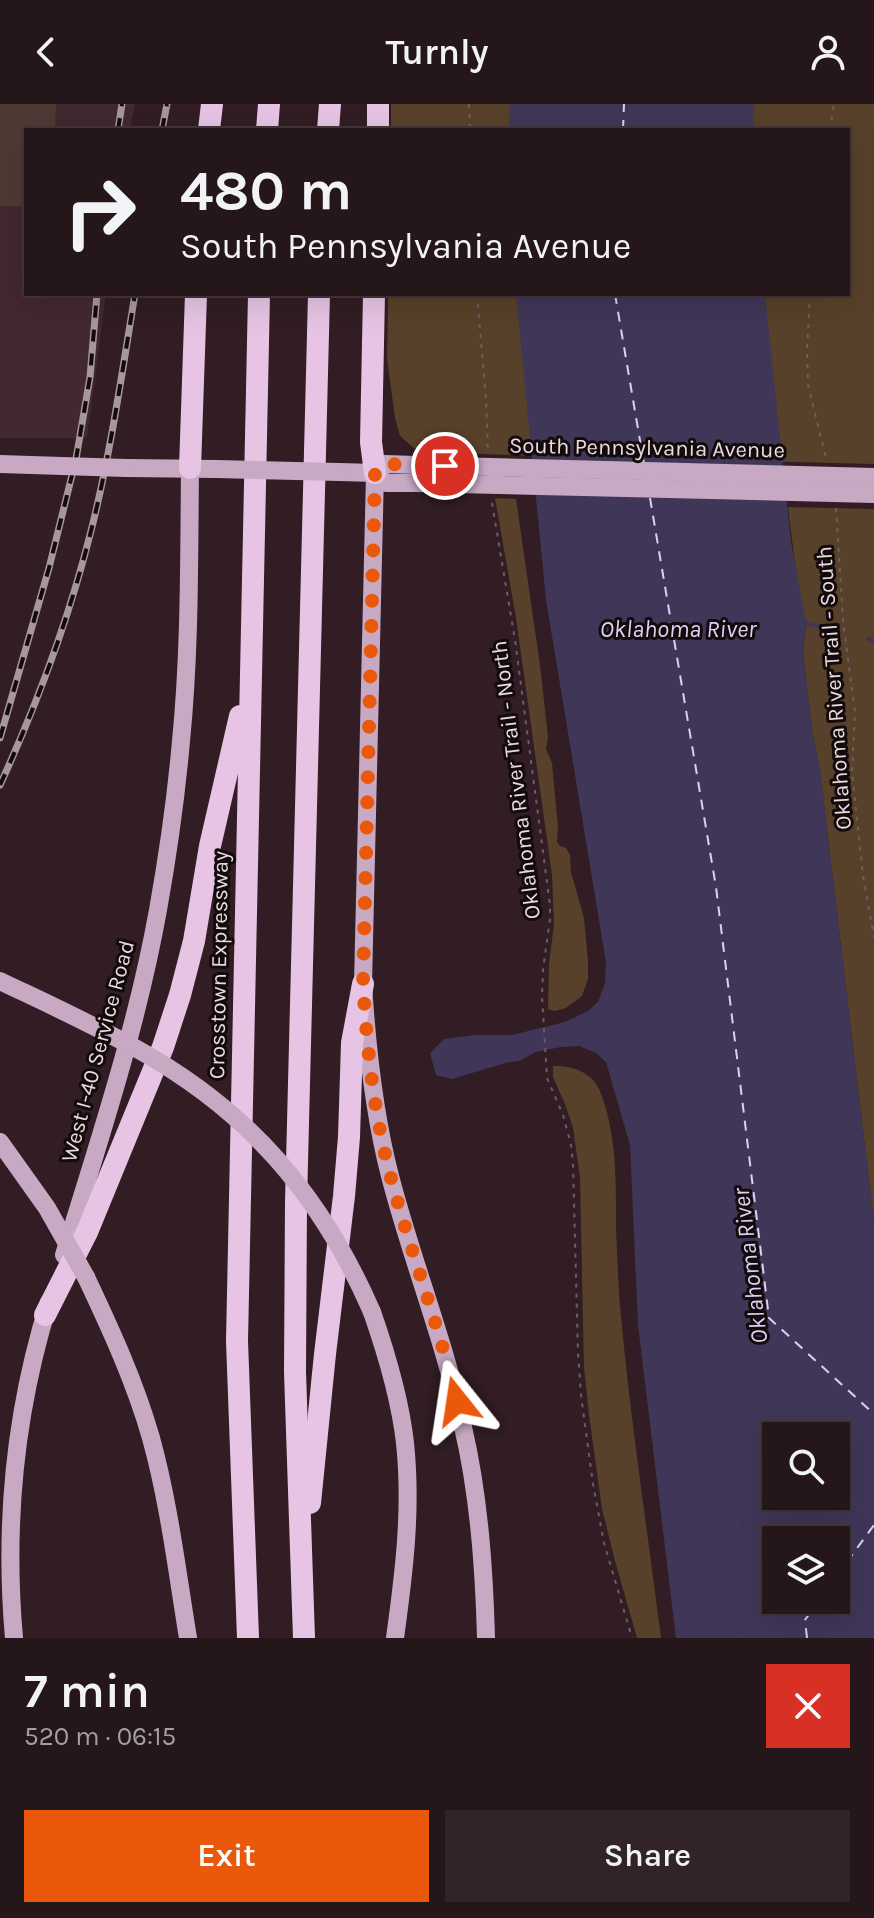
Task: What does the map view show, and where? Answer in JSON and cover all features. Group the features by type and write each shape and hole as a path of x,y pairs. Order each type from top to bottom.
{"highway":[{"path":"209,128 212,104"},
{"path":"267,128 269,104"},
{"path":"328,128 330,104"},
{"path":"378,104 378,128"},
{"path":"190,468 196,296"},
{"name":"Crosstown Expressway","path":"248,1638 237,1341 259,296"},
{"path":"304,1638 295,1372 296,1186 319,296"},
{"path":"374,296 371,442 375,473"},
{"path":"45,1315 87,1232 163,1047 180,995 194,941 210,846 251,672"},
{"path":"301,1595 344,1196 352,1043 363,984"}],"main road":[{"name":"South Pennsylvania Avenue","path":"0,464 375,473 384,464 416,474 874,494"},
{"name":"West I-40 Service Road","path":"14,1638 10,1599 10,1524 15,1453 28,1383 45,1315 132,1029 171,828 187,665 190,468"},
{"path":"375,473 363,984 367,1041 374,1099 390,1177 450,1373 469,1456 481,1539 486,1638"},
{"name":"South Pennsylvania Avenue","path":"416,474 874,477"},
{"path":"0,981 137,1049 199,1088 231,1113 275,1156 314,1205 345,1254 383,1344 399,1402 405,1442 408,1517 395,1638"},
{"path":"0,1142 47,1208 86,1277 132,1379 151,1438 168,1510 188,1638"}],"path":[{"path":"469,104 470,128"},
{"path":"830,128 834,104"},
{"path":"477,296 488,455"},
{"path":"810,296 808,385 827,462"},
{"name":"Oklahoma River Trail - North","path":"490,493 519,664 550,905 542,1005 550,1088 563,1115 571,1145 581,1395 604,1543 632,1638"},
{"name":"Oklahoma River Trail - South","path":"836,508 843,620 855,712 852,772 863,876 874,937"}],"shaded area":[{"path":"0,104 135,104 130,128 24,128 24,296 106,296 87,438 0,438"},
{"path":"391,104 874,104 874,464 417,451 400,436 387,359 388,296 850,296 850,128 391,128"},
{"path":"495,498 516,499 540,665 548,737 546,749 552,763 557,842 570,855 571,872 584,918 588,979 582,996 566,1008 555,1011 548,1009 554,924 552,875 516,618"},
{"path":"788,507 874,509 874,1222 820,771 812,731 803,651 806,623"},
{"path":"553,1066 574,1069 591,1078 599,1089 609,1122 614,1157 624,1348 661,1638 637,1638 602,1509 584,1367 580,1178 573,1128 553,1077"}],"water":[{"path":"509,104 754,104 753,128 509,128"},
{"name":"Oklahoma River","path":"516,296 765,296 791,542 806,623 803,651 812,731 820,771 874,1222 874,1638 676,1638 638,1325 630,1145 606,1062 596,1053 579,1046 561,1047 452,1079 436,1075 430,1053 444,1039 512,1035 565,1022 588,1011 598,1002 605,983 606,962 546,600"}],"building":[{"path":"0,104 56,104 55,128 24,128 24,206 0,206"}],"waterway":[{"path":"806,623 837,631"},
{"path":"868,639 874,641"}],"ferry route":[{"path":"623,128 624,104"},
{"path":"615,296 644,464"},
{"path":"650,498 716,887 769,1318 874,1414"},
{"path":"850,1558 874,1525"},
{"path":"807,1638 805,1620 809,1614"}],"railway":[{"path":"118,128 122,104"},
{"path":"162,128 167,104"},
{"path":"0,738 49,568 76,459 90,377 97,296"},
{"path":"0,785 52,658 74,593 105,470 135,296"}],"route":[{"path":"445,466 384,464 375,473 363,984 374,1099 390,1177 457,1401"}]}
